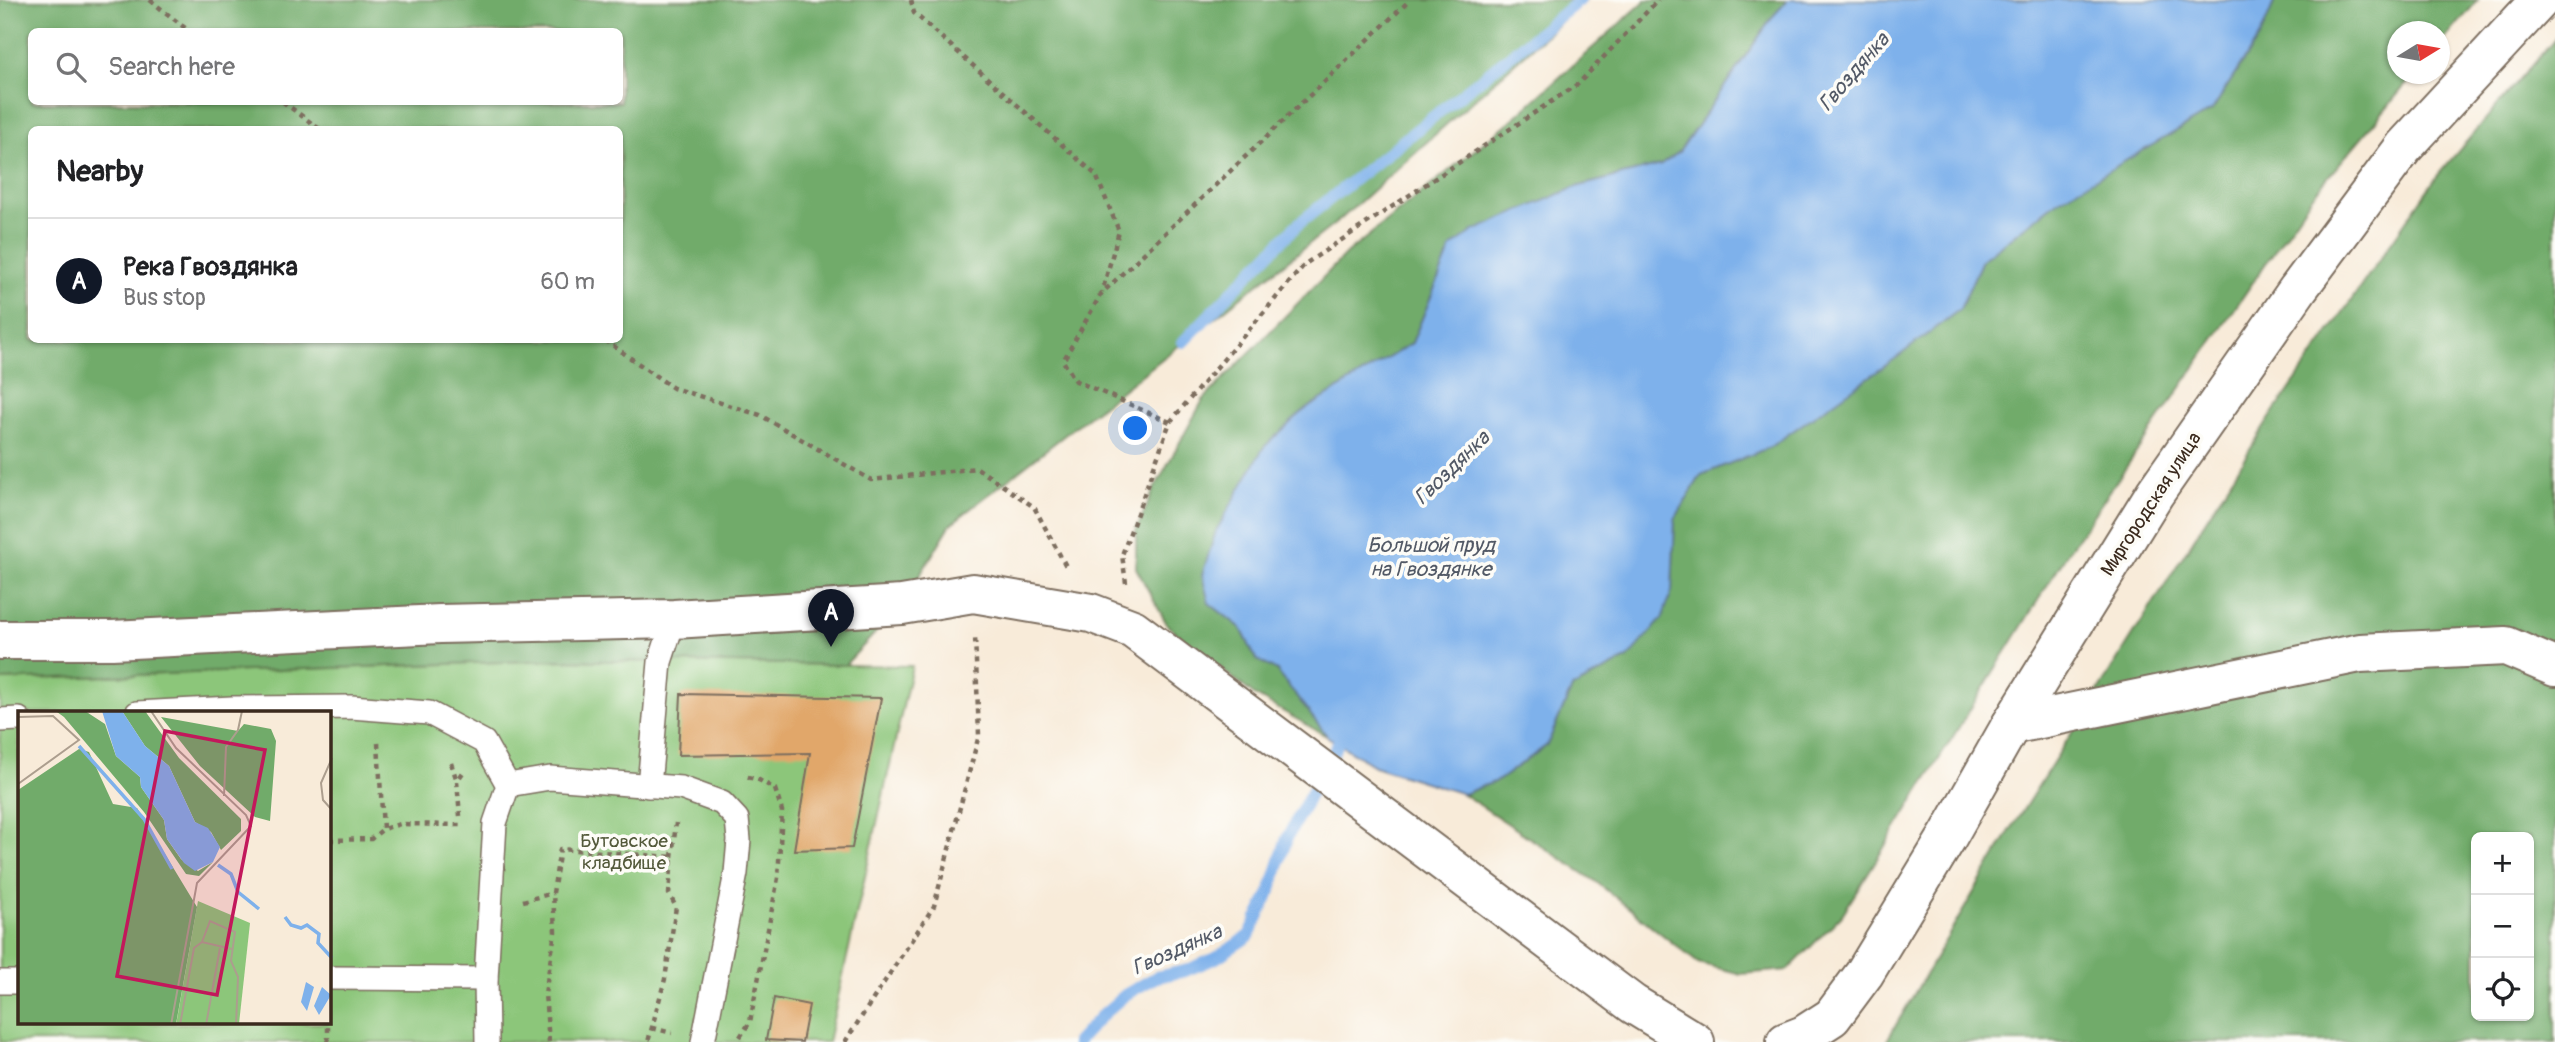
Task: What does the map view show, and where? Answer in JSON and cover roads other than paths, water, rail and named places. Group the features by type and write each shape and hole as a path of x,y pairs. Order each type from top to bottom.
{"street":[{"name":"Миргородская улица","path":"1795,1038 1832,1017 1864,974 1948,836 2011,725 2155,493 2298,289 2404,147 2540,0"},
{"path":"0,640 112,640 440,624 674,619 902,605 973,593 1091,613 1133,629 1633,1004 1695,1042"},
{"path":"2011,725 2360,653 2506,646 2555,667"}],"lane":[{"path":"649,786 660,662 674,619"},
{"path":"175,711 351,707 429,713 484,742 508,785 495,823 486,979 487,1042"},
{"path":"0,720 18,719"},
{"path":"508,785 550,778 681,788 722,803 737,819 739,840 736,873 703,1042"},
{"path":"331,978 486,979"},
{"path":"0,982 18,982"}],"water":[{"name":"Большой пруд на Гвоздянке","path":"1788,0 2275,0 2261,34 2212,110 2057,201 1982,260 1960,309 1899,356 1770,447 1701,475 1675,519 1672,591 1662,619 1628,658 1572,688 1547,745 1499,780 1463,794 1374,766 1328,737 1277,671 1256,659 1241,628 1209,603 1202,575 1216,531 1264,447 1303,411 1412,343 1451,248 1473,231 1576,187 1661,165 1679,152 1774,15"}],"waterway":[{"path":"1183,342 1297,225 1580,0"},
{"name":"Гвоздянка","path":"1077,1042 1125,995 1156,977 1185,971 1216,958 1249,936 1270,892 1287,838 1345,730"}],"place":[{"name":"Река Гвоздянка","path":"831,647"}],"park label":[{"name":"Бутовское кладбище","path":"624,852"}]}
